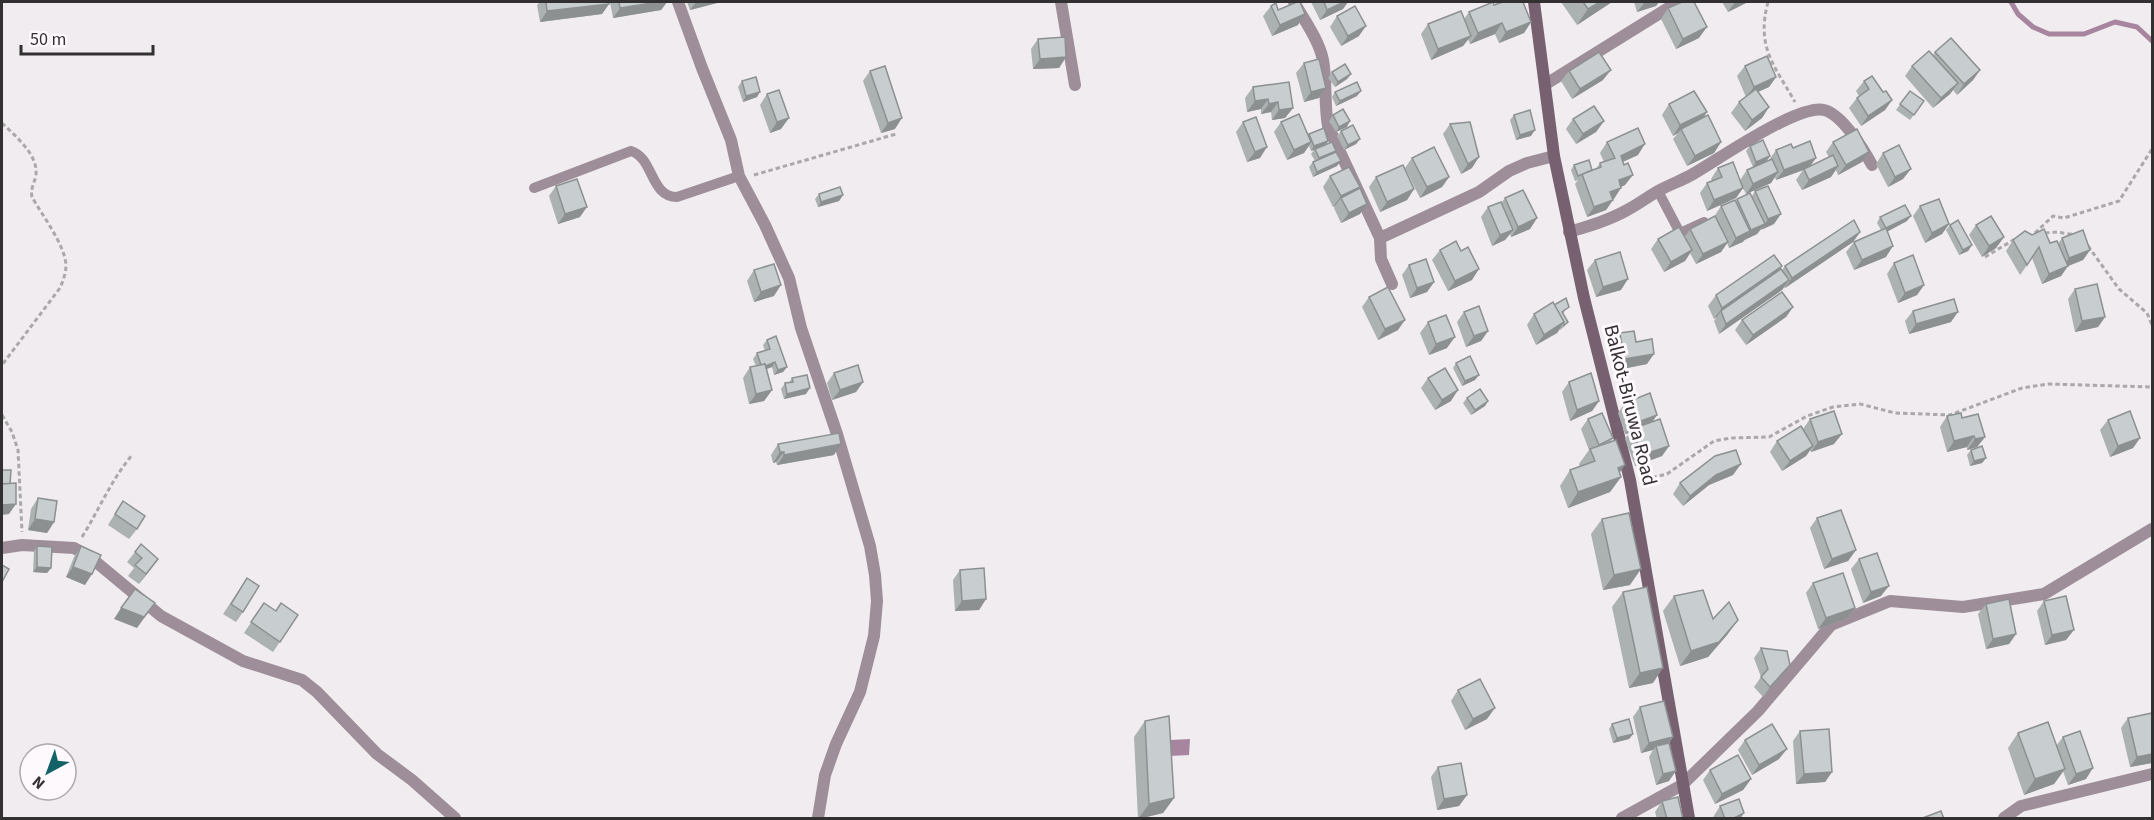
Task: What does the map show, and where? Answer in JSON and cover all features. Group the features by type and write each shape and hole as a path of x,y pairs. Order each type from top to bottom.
{"main road":[{"name":"Balkot-Biruwa Road","path":"1534,2 1554,156 1569,232 1630,480 1689,819"}],"street":[{"path":"678,2 731,140 740,178 789,278 801,328 837,434 870,546 875,575 877,601 874,636 868,666 860,692 836,744 825,775 818,819"},
{"path":"1061,2 1075,85"},
{"path":"1294,2 1323,60 1328,126 1380,238 1382,259 1392,284"},
{"path":"1546,84 1678,2"},
{"path":"1569,232 1596,224 1627,210 1801,113 1816,110 1828,111 1861,146 1872,165"},
{"path":"1380,238 1479,192 1509,171 1527,163 1554,156"},
{"path":"1622,819 1682,785 1758,711 1831,625 1890,601 1963,607 2044,594 2152,529"},
{"path":"2,548 22,544 74,548 96,561 161,616 243,661 303,680 377,754 412,780 454,819"},
{"path":"2004,819 2020,806 2152,774"}],"lane":[{"path":"534,188 631,152 637,153 642,158 658,188 670,197 677,197 740,178"},
{"path":"1658,191 1680,233 1704,222"}],"path":[{"path":"1768,2 1763,20 1765,46 1801,113"},
{"path":"2,123 26,148 32,159 36,173 31,192 64,253 66,264 62,282 52,300 17,342 2,365"},
{"path":"740,178 896,134"},
{"path":"2036,233 2053,216 2064,218 2119,201 2152,149"},
{"path":"2026,236 2057,232 2075,234 2081,239"},
{"path":"1985,257 2016,239"},
{"path":"2087,244 2119,289 2146,313 2152,325"},
{"path":"1630,480 1654,478 1667,474 1714,441 1769,436 1807,416 1833,407 1860,404 1895,413 1941,416 1950,415 2022,388 2048,384 2152,387"},
{"path":"2,415 12,432 18,450 22,544"},
{"path":"74,548 94,517 116,475 132,455"}],"shaded area":[{"path":"1190,739 1189,755 1170,756 1171,740"}],"building":[{"path":"546,2 609,2 609,4 547,11"},
{"path":"619,2 658,2 620,8"},
{"path":"1300,2 1305,14 1280,25 1271,6 1276,3 1278,10"},
{"path":"1324,2 1344,2 1327,10"},
{"path":"1493,2 1494,5 1503,2 1523,2 1531,22 1506,32 1502,23 1478,33 1469,12"},
{"path":"1583,2 1600,2 1588,9"},
{"path":"1679,2 1694,2 1707,27 1683,39 1668,8"},
{"path":"1355,6 1366,26 1348,36 1337,16"},
{"path":"1461,11 1471,36 1438,49 1428,24"},
{"path":"1065,37 1066,57 1040,59 1038,39"},
{"path":"1951,38 1980,70 1964,84 1935,52"},
{"path":"1929,51 1958,83 1941,98 1912,66"},
{"path":"1599,52 1611,70 1580,89 1569,71"},
{"path":"1767,56 1776,77 1754,87 1745,66"},
{"path":"1319,59 1326,88 1311,92 1304,63"},
{"path":"1345,64 1351,74 1338,82 1332,72"},
{"path":"885,66 902,118 888,123 870,71"},
{"path":"1872,76 1892,100 1868,116 1857,98 1869,89 1864,81"},
{"path":"756,77 760,92 746,96 742,81"},
{"path":"1289,82 1293,108 1279,110 1278,102 1269,104 1268,99 1255,101 1253,87"},
{"path":"1357,82 1361,91 1340,101 1335,92"},
{"path":"1756,89 1769,107 1752,120 1739,102"},
{"path":"779,90 789,118 777,122 767,94"},
{"path":"1694,91 1707,112 1680,125 1669,104"},
{"path":"1910,91 1924,101 1914,115 1900,104"},
{"path":"1594,106 1604,121 1583,134 1573,119"},
{"path":"1343,109 1350,121 1339,127 1333,115"},
{"path":"1530,110 1535,130 1520,135 1514,115"},
{"path":"1299,114 1311,142 1294,150 1281,122"},
{"path":"1708,115 1721,142 1695,156 1681,129"},
{"path":"1256,117 1267,147 1255,152 1243,122"},
{"path":"1470,122 1479,157 1468,164 1450,124"},
{"path":"1353,125 1360,139 1348,145 1341,131"},
{"path":"1324,128 1328,141 1314,146 1309,134"},
{"path":"1638,128 1645,144 1621,156 1624,165 1628,163 1633,175 1619,180 1621,188 1610,192 1613,200 1594,207 1582,174 1601,167 1600,163 1615,158 1607,142"},
{"path":"1857,129 1869,152 1846,165 1833,142"},
{"path":"1763,140 1770,156 1756,162 1750,146"},
{"path":"1810,141 1816,158 1784,170 1776,150 1791,144 1793,148"},
{"path":"1332,142 1336,151 1319,158 1315,149"},
{"path":"1899,145 1911,169 1895,177 1883,153"},
{"path":"1434,147 1449,177 1427,187 1412,158"},
{"path":"1336,152 1341,161 1317,172 1313,162"},
{"path":"1833,155 1838,166 1809,180 1804,169"},
{"path":"1772,159 1778,172 1753,184 1747,170"},
{"path":"1589,160 1592,170 1578,176 1574,165"},
{"path":"1733,162 1743,188 1714,200 1707,183 1722,177 1718,168"},
{"path":"1403,165 1414,189 1387,202 1376,177"},
{"path":"1349,167 1360,187 1341,196 1330,176"},
{"path":"577,179 587,207 565,214 556,186"},
{"path":"1768,186 1781,214 1768,219 1755,191"},
{"path":"840,187 843,195 821,202 819,194"},
{"path":"1360,188 1367,204 1349,213 1341,198"},
{"path":"1523,190 1537,218 1518,227 1505,198"},
{"path":"1750,193 1765,224 1751,230 1737,199"},
{"path":"1939,199 1949,224 1932,233 1920,206"},
{"path":"1735,200 1750,231 1736,238 1721,206"},
{"path":"1501,202 1513,230 1500,235 1488,207"},
{"path":"1905,205 1911,216 1886,228 1880,217"},
{"path":"1715,216 1728,242 1703,254 1690,229"},
{"path":"1991,216 2004,237 1989,246 1976,225"},
{"path":"1854,220 1860,232 1792,278 1785,266"},
{"path":"1958,220 1972,245 1963,250 1950,225"},
{"path":"1679,227 1692,250 1671,262 1658,239"},
{"path":"1886,228 1893,246 1862,260 1854,242"},
{"path":"2044,229 2050,243 2057,241 2068,266 2049,274 2039,247 2027,265 2013,240 2025,231 2032,235"},
{"path":"2083,230 2090,250 2069,258 2062,238"},
{"path":"1456,241 1461,251 1468,247 1479,269 1455,281 1440,250"},
{"path":"1620,252 1628,279 1603,287 1595,260"},
{"path":"1774,255 1782,266 1722,308 1716,295"},
{"path":"1913,255 1924,285 1905,293 1894,263"},
{"path":"1426,259 1434,282 1417,288 1409,265"},
{"path":"774,264 781,285 761,292 754,270"},
{"path":"1781,269 1789,280 1726,324 1721,311"},
{"path":"2097,284 2105,317 2082,321 2075,289"},
{"path":"1388,287 1405,320 1385,329 1369,297"},
{"path":"1782,292 1793,307 1753,335 1742,320"},
{"path":"1566,298 1569,307 1562,312 1568,322 1564,325 1554,305"},
{"path":"1954,299 1958,312 1916,324 1913,311"},
{"path":"1553,302 1564,322 1544,335 1534,314"},
{"path":"1479,306 1488,331 1474,336 1464,312"},
{"path":"1446,315 1455,337 1436,344 1428,322"},
{"path":"1634,331 1636,342 1652,339 1654,354 1624,359 1620,333"},
{"path":"776,336 787,367 778,370 775,362 766,366 761,365 757,353 770,349 767,340"},
{"path":"1470,356 1479,375 1465,381 1456,363"},
{"path":"765,364 772,390 756,394 750,367"},
{"path":"858,365 863,382 840,390 834,373"},
{"path":"1445,368 1458,390 1442,400 1428,378"},
{"path":"1591,373 1599,401 1577,410 1569,382"},
{"path":"807,375 810,388 787,394 785,383 793,382 792,378"},
{"path":"1480,389 1488,401 1475,410 1467,398"},
{"path":"1650,393 1657,415 1633,424 1625,403"},
{"path":"1834,411 1842,434 1818,442 1810,419"},
{"path":"2130,411 2140,438 2118,446 2108,420"},
{"path":"1602,413 1613,438 1599,445 1588,419"},
{"path":"1961,413 1962,418 1978,414 1985,437 1975,439 1974,436 1954,441 1947,416"},
{"path":"1660,419 1669,446 1642,455 1632,429"},
{"path":"1801,426 1813,446 1790,461 1777,441"},
{"path":"839,433 841,444 784,455 784,452 780,452 778,444"},
{"path":"1616,440 1625,465 1618,468 1621,477 1578,492 1570,470 1595,461 1590,449"},
{"path":"1982,446 1986,458 1974,461 1971,450"},
{"path":"1736,450 1741,464 1716,475 1690,496 1680,483 1715,456"},
{"path":"2,470 11,470 10,484 2,484"},
{"path":"16,483 16,504 2,505 2,484"},
{"path":"38,498 57,501 54,522 35,519"},
{"path":"123,501 145,516 137,529 115,514"},
{"path":"1841,510 1856,550 1832,559 1817,518"},
{"path":"1629,513 1641,569 1614,575 1602,519"},
{"path":"141,544 158,559 146,574 135,565 142,558 135,552"},
{"path":"37,546 52,547 51,568 37,567"},
{"path":"81,546 101,555 92,574 73,567"},
{"path":"1877,553 1889,586 1871,592 1859,559"},
{"path":"2,565 9,569 2,582"},
{"path":"984,568 986,599 962,601 960,570"},
{"path":"1843,573 1855,608 1826,618 1813,583"},
{"path":"247,578 259,586 243,612 231,604"},
{"path":"1647,587 1663,668 1640,673 1623,592"},
{"path":"135,589 155,603 144,617 121,608"},
{"path":"1703,590 1713,619 1729,602 1738,620 1719,642 1691,651 1674,596"},
{"path":"2066,596 2074,630 2052,635 2044,601"},
{"path":"2009,599 2016,634 1993,639 1986,604"},
{"path":"264,603 276,611 281,603 298,615 280,642 251,622"},
{"path":"1761,648 1787,651 1790,665 1770,687 1761,677 1768,669"},
{"path":"1480,679 1495,708 1473,719 1458,690"},
{"path":"1664,701 1673,737 1649,743 1640,707"},
{"path":"2152,713 2152,754 2137,757 2128,718"},
{"path":"1169,716 1174,798 1149,804 1145,721"},
{"path":"1629,719 1633,734 1617,738 1612,724"},
{"path":"2048,722 2065,769 2035,779 2018,733"},
{"path":"1772,724 1787,749 1759,765 1745,740"},
{"path":"1829,729 1832,772 1804,774 1800,731"},
{"path":"2080,731 2093,768 2076,774 2063,737"},
{"path":"1669,743 1676,771 1663,774 1656,746"},
{"path":"1738,755 1751,779 1722,794 1710,770"},
{"path":"1461,763 1467,795 1444,799 1438,767"},
{"path":"1678,797 1683,819 1667,819 1662,801"},
{"path":"1739,799 1744,813 1732,819 1725,819 1720,806"},
{"path":"1941,811 1944,819 1920,819"}],"waterway":[{"path":"2011,2 2018,14 2033,27 2049,34 2084,34 2115,22 2137,27 2152,41"}]}
